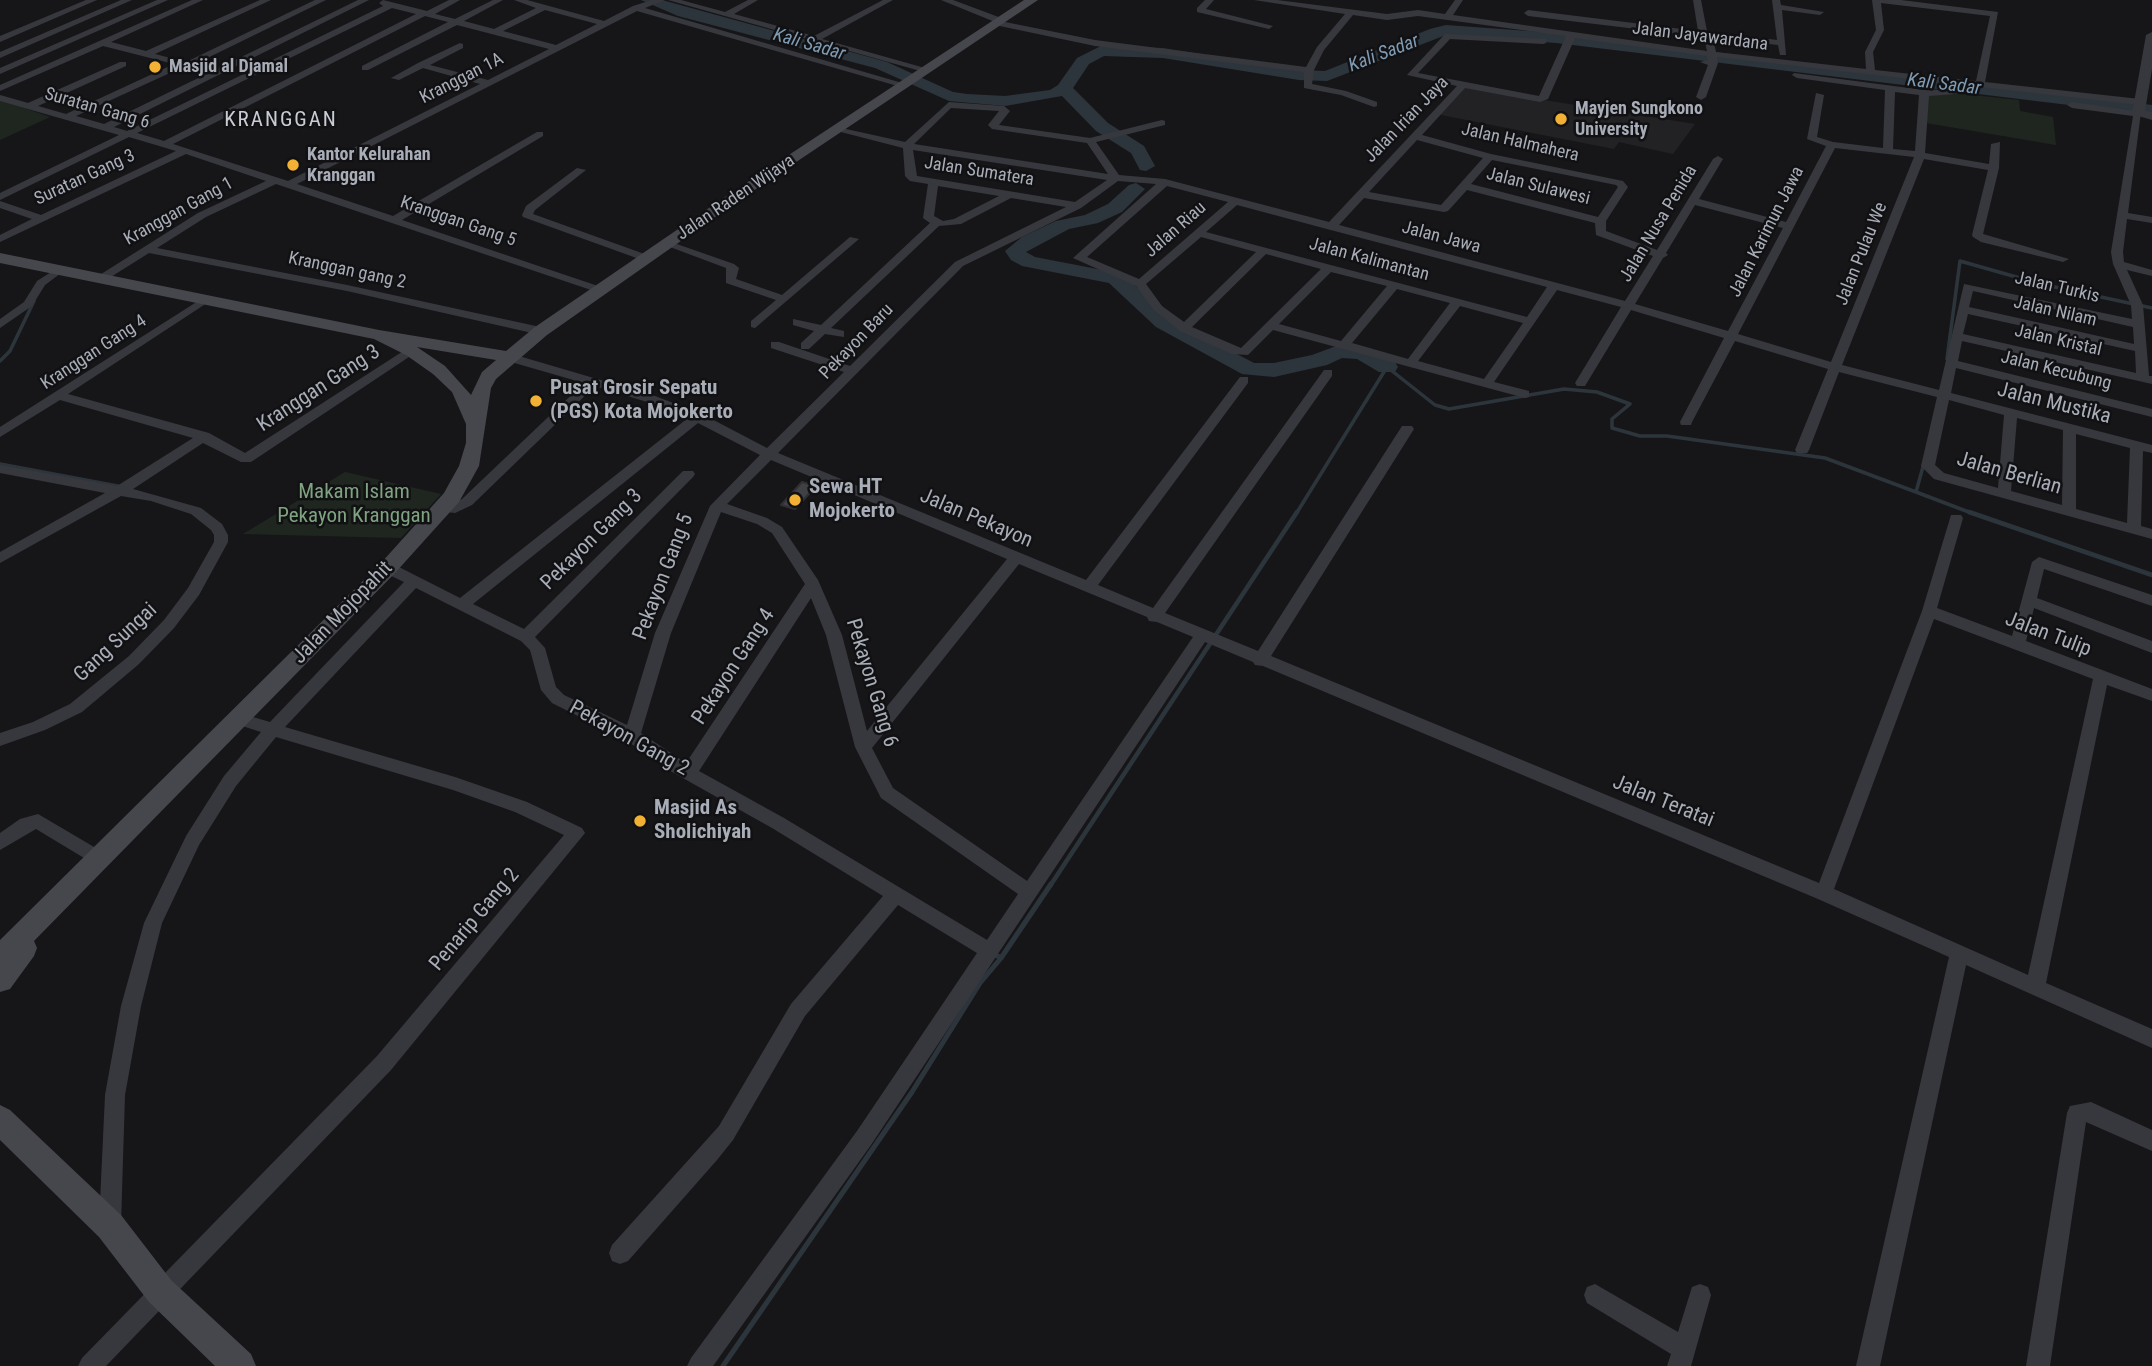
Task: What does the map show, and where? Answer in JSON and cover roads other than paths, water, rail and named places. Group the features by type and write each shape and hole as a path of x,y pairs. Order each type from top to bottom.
{"main road":[{"name":"Jalan Raden Wijaya","path":"475,424 482,388 488,376 541,331 1032,0"},
{"path":"0,258 379,335 508,357"},
{"path":"379,335 412,351 439,370 460,390 475,424"},
{"name":"Jalan Mojopahit","path":"0,958 90,863 239,719 388,568 443,508 469,466 475,443 475,424"},
{"name":"Jalan Mojopahit","path":"0,980 90,863"},
{"path":"0,1120 110,1226 160,1291 239,1366"}],"street":[{"path":"0,39 93,0"},
{"path":"0,55 128,0"},
{"path":"0,71 164,0"},
{"path":"0,88 199,0"},
{"path":"145,55 267,0"},
{"path":"67,117 322,0"},
{"path":"106,127 365,0"},
{"path":"404,8 421,0"},
{"path":"165,144 456,0"},
{"path":"365,68 499,0"},
{"path":"519,0 606,24"},
{"path":"625,0 649,4 906,83"},
{"path":"672,0 927,70"},
{"path":"726,15 754,0"},
{"path":"815,39 889,0"},
{"path":"945,0 1000,22 1095,43 1309,73"},
{"path":"1210,0 1200,10 1269,26"},
{"path":"1261,0 1391,18 1412,13 1569,40 1712,58 1924,93 1956,91 2142,110"},
{"path":"1447,18 1459,0"},
{"path":"1523,30 1531,0"},
{"path":"1697,0 1712,58 1701,97"},
{"path":"1871,72 1869,52 1880,30 1879,0 1995,14 1980,85"},
{"path":"376,1 557,48"},
{"name":"Kranggan 1A","path":"290,184 649,4"},
{"path":"1785,63 1777,4 1820,12"},
{"path":"0,197 391,5"},
{"path":"495,32 544,7"},
{"path":"1349,13 1321,49 1309,73 1307,86 1343,93 1374,104"},
{"path":"1528,13 1781,43"},
{"path":"2147,379 2140,349 2137,306 2119,264 2123,215 2152,35"},
{"path":"1462,86 1412,73 1448,36 1569,40"},
{"name":"Jalan Irian Jaya","path":"1336,228 1462,86 1543,99 1569,40"},
{"path":"103,43 240,79"},
{"path":"396,78 460,46"},
{"name":"Jalan Jayawardana","path":"1712,58 1785,63 1980,85 2142,110"},
{"path":"29,106 123,64"},
{"path":"422,65 489,83"},
{"path":"1888,151 1891,88"},
{"name":"Jalan Pulau We","path":"1802,450 1920,155 1924,93"},
{"path":"1819,95 1811,137 1832,145 1920,155 1994,168"},
{"name":"Suratan Gang 6","path":"0,98 185,150"},
{"path":"913,144 942,109 953,104 1004,109 993,125 998,128 1090,141 1124,135 1162,123"},
{"name":"Jalan Jawa","path":"844,125 913,144 1122,179 1147,178 1166,182 1630,306 1835,367 1941,394"},
{"path":"396,219 540,134"},
{"name":"Jalan Halmahera","path":"1417,137 1490,157 1619,183 1623,187 1601,221"},
{"path":"1090,141 1122,179"},
{"name":"Jalan Sumatera","path":"913,144 911,178 1077,206"},
{"path":"1996,144 1994,168 1977,235 1985,240 2063,259"},
{"name":"Jalan Karimun Jawa","path":"1686,422 1734,336 1832,145"},
{"name":"Kranggan Gang 5","path":"185,150 600,290"},
{"name":"Suratan Gang 3","path":"0,239 185,150"},
{"path":"1365,195 1440,210 1446,208 1490,157"},
{"name":"Jalan Nusa Penida","path":"1581,383 1662,255 1718,159"},
{"path":"581,170 530,208 527,215 646,258"},
{"name":"Pekayon Baru","path":"771,455 951,272 971,257 1077,206 1122,179"},
{"name":"Kranggan Gang 1","path":"102,278 145,249 214,209 276,180"},
{"path":"1166,182 1079,258 1085,263 1140,284 1157,308 1184,328 1242,352 1273,326 1328,268"},
{"path":"933,183 928,218 936,223 957,222 1011,194"},
{"name":"Jalan Sulawesi","path":"1465,186 1601,221"},
{"path":"1693,201 1789,226"},
{"name":"Jalan Riau","path":"1140,284 1234,202"},
{"path":"0,204 39,218"},
{"path":"2123,215 2152,220"},
{"path":"1601,221 1599,230 1603,236 1662,255"},
{"path":"805,346 936,223"},
{"name":"Jalan Kalimantan","path":"1199,233 1530,321"},
{"path":"755,324 854,239"},
{"path":"667,244 730,266 733,268 730,281 784,299"},
{"name":"Kranggan gang 2","path":"145,249 347,288 541,331"},
{"path":"1184,328 1264,250"},
{"path":"2119,264 2152,273"},
{"path":"0,324 28,304 41,283 59,270"},
{"path":"1344,345 1394,285"},
{"path":"1487,383 1554,286"},
{"name":"Jalan Turkis","path":"1962,309 1968,286 2137,324"},
{"name":"Kranggan Gang 4","path":"0,433 206,299"},
{"path":"1411,363 1457,302"},
{"path":"2137,306 2152,313"},
{"path":"1941,394 1952,363 1962,309"},
{"name":"Jalan Nilam","path":"1962,309 2140,349"},
{"path":"797,322 840,334"},
{"path":"1273,326 1525,394"},
{"name":"Jalan Kristal","path":"1957,336 2147,379"},
{"path":"775,345 853,371"},
{"name":"Kranggan Gang 3","path":"204,436 246,459 412,351"},
{"name":"Jalan Pekayon","path":"508,357 697,417 771,455 1015,559 1089,586 1154,617"},
{"name":"Jalan Kecubung","path":"1952,363 2152,414"},
{"path":"1154,617 1328,373"},
{"path":"1089,586 1244,380"},
{"path":"443,508 455,508 467,502 592,382"},
{"name":"Jalan Mustika","path":"1941,394 2152,449"},
{"name":"Jalan Berlian","path":"1941,394 1929,470 1939,476 2152,534"},
{"path":"60,396 204,436"},
{"path":"2004,494 2011,413"},
{"path":"464,603 697,417"},
{"path":"2069,513 2070,428"},
{"path":"1259,660 1407,429"},
{"path":"0,558 125,486 204,436"},
{"path":"2134,529 2137,445"},
{"name":"Pekayon Gang 5","path":"632,735 663,633 717,506 771,455"},
{"path":"469,466 477,475 494,478"},
{"path":"0,468 125,486"},
{"name":"Pekayon Gang 3","path":"526,636 688,474"},
{"name":"Gang Sungai","path":"0,740 39,726 76,708 134,660 169,624 194,591 221,542 217,527 196,511 125,486"},
{"name":"Pekayon Gang 6","path":"717,506 762,521 777,530 813,584 834,635 863,747 887,793 1029,892"},
{"path":"1824,893 1929,611 1956,518"},
{"path":"863,747 1015,559"},
{"path":"2017,646 2039,562 2152,601"},
{"path":"388,568 464,603 526,636"},
{"path":"110,1226 115,1095 131,1006 153,923 192,841 230,781 272,730 415,580"},
{"name":"Pekayon Gang 4","path":"689,772 813,584"},
{"path":"2028,600 2152,647"},
{"name":"Jalan Tulip","path":"1929,611 2152,695"},
{"name":"Jalan Teratai","path":"1154,617 1824,893 2152,1039"},
{"name":"Pekayon Gang 2","path":"526,636 537,648 552,694 632,735 689,772 991,952"},
{"path":"699,1366 864,1138 1029,892 1211,640"},
{"path":"2035,988 2101,678"},
{"name":"Penarip Gang 2","path":"160,1291 384,1063 576,833 521,807 455,784 239,719"},
{"path":"0,843 35,820 90,863"},
{"path":"621,1254 726,1133 797,1010 896,894"},
{"path":"1868,1366 1959,954"},
{"path":"2038,1366 2077,1113 2091,1112 2152,1141"},
{"path":"90,1366 160,1291"},
{"path":"1595,1295 1681,1358 1700,1295"}],"waterway":[{"name":"Kali Sadar","path":"648,0 683,13 881,65 949,96 1005,101 1054,94 1064,89"},
{"name":"Kali Sadar","path":"1064,89 1083,61 1101,51 1163,53 1299,75 1327,76 1435,32 1446,30 1556,38 2152,110"},
{"path":"1064,89 1102,127 1138,150 1146,166"},
{"path":"1136,189 1115,208 1091,219 1063,225 1029,241 1015,251 1029,262 1116,278 1163,323 1250,369 1274,370 1319,360 1339,351 1362,353 1387,367"},
{"path":"1947,359 1960,261 2041,284 2152,308"},
{"path":"0,361 10,351 34,301"},
{"path":"1296,514 1387,367 1435,405 1449,409 1564,389 1597,392 1630,404 1612,419 1612,428 1640,436 1667,436 1825,458 1916,492"},
{"path":"1916,492 1924,463"},
{"path":"0,464 123,487"},
{"path":"1916,492 1974,514"},
{"path":"1050,886 1297,512"},
{"path":"1969,512 2152,575"},
{"path":"1001,958 1051,884"},
{"path":"992,953 1001,958"},
{"path":"723,1366 912,1092 980,983 1001,958"}],"place":[{"name":"Masjid al Djamal","path":"155,67"},
{"name":"Mayjen Sungkono University","path":"1561,119"},
{"name":"Kantor Kelurahan Kranggan","path":"293,165"},
{"name":"Pusat Grosir Sepatu (PGS) Kota Mojokerto","path":"536,401"},
{"name":"Sewa HT Mojokerto","path":"795,500"},
{"name":"Masjid As Sholichiyah","path":"640,821"}],"district":[{"name":"KRANGGAN","path":"281,121"}],"park label":[{"name":"Makam Islam Pekayon Kranggan","path":"354,505"}]}
